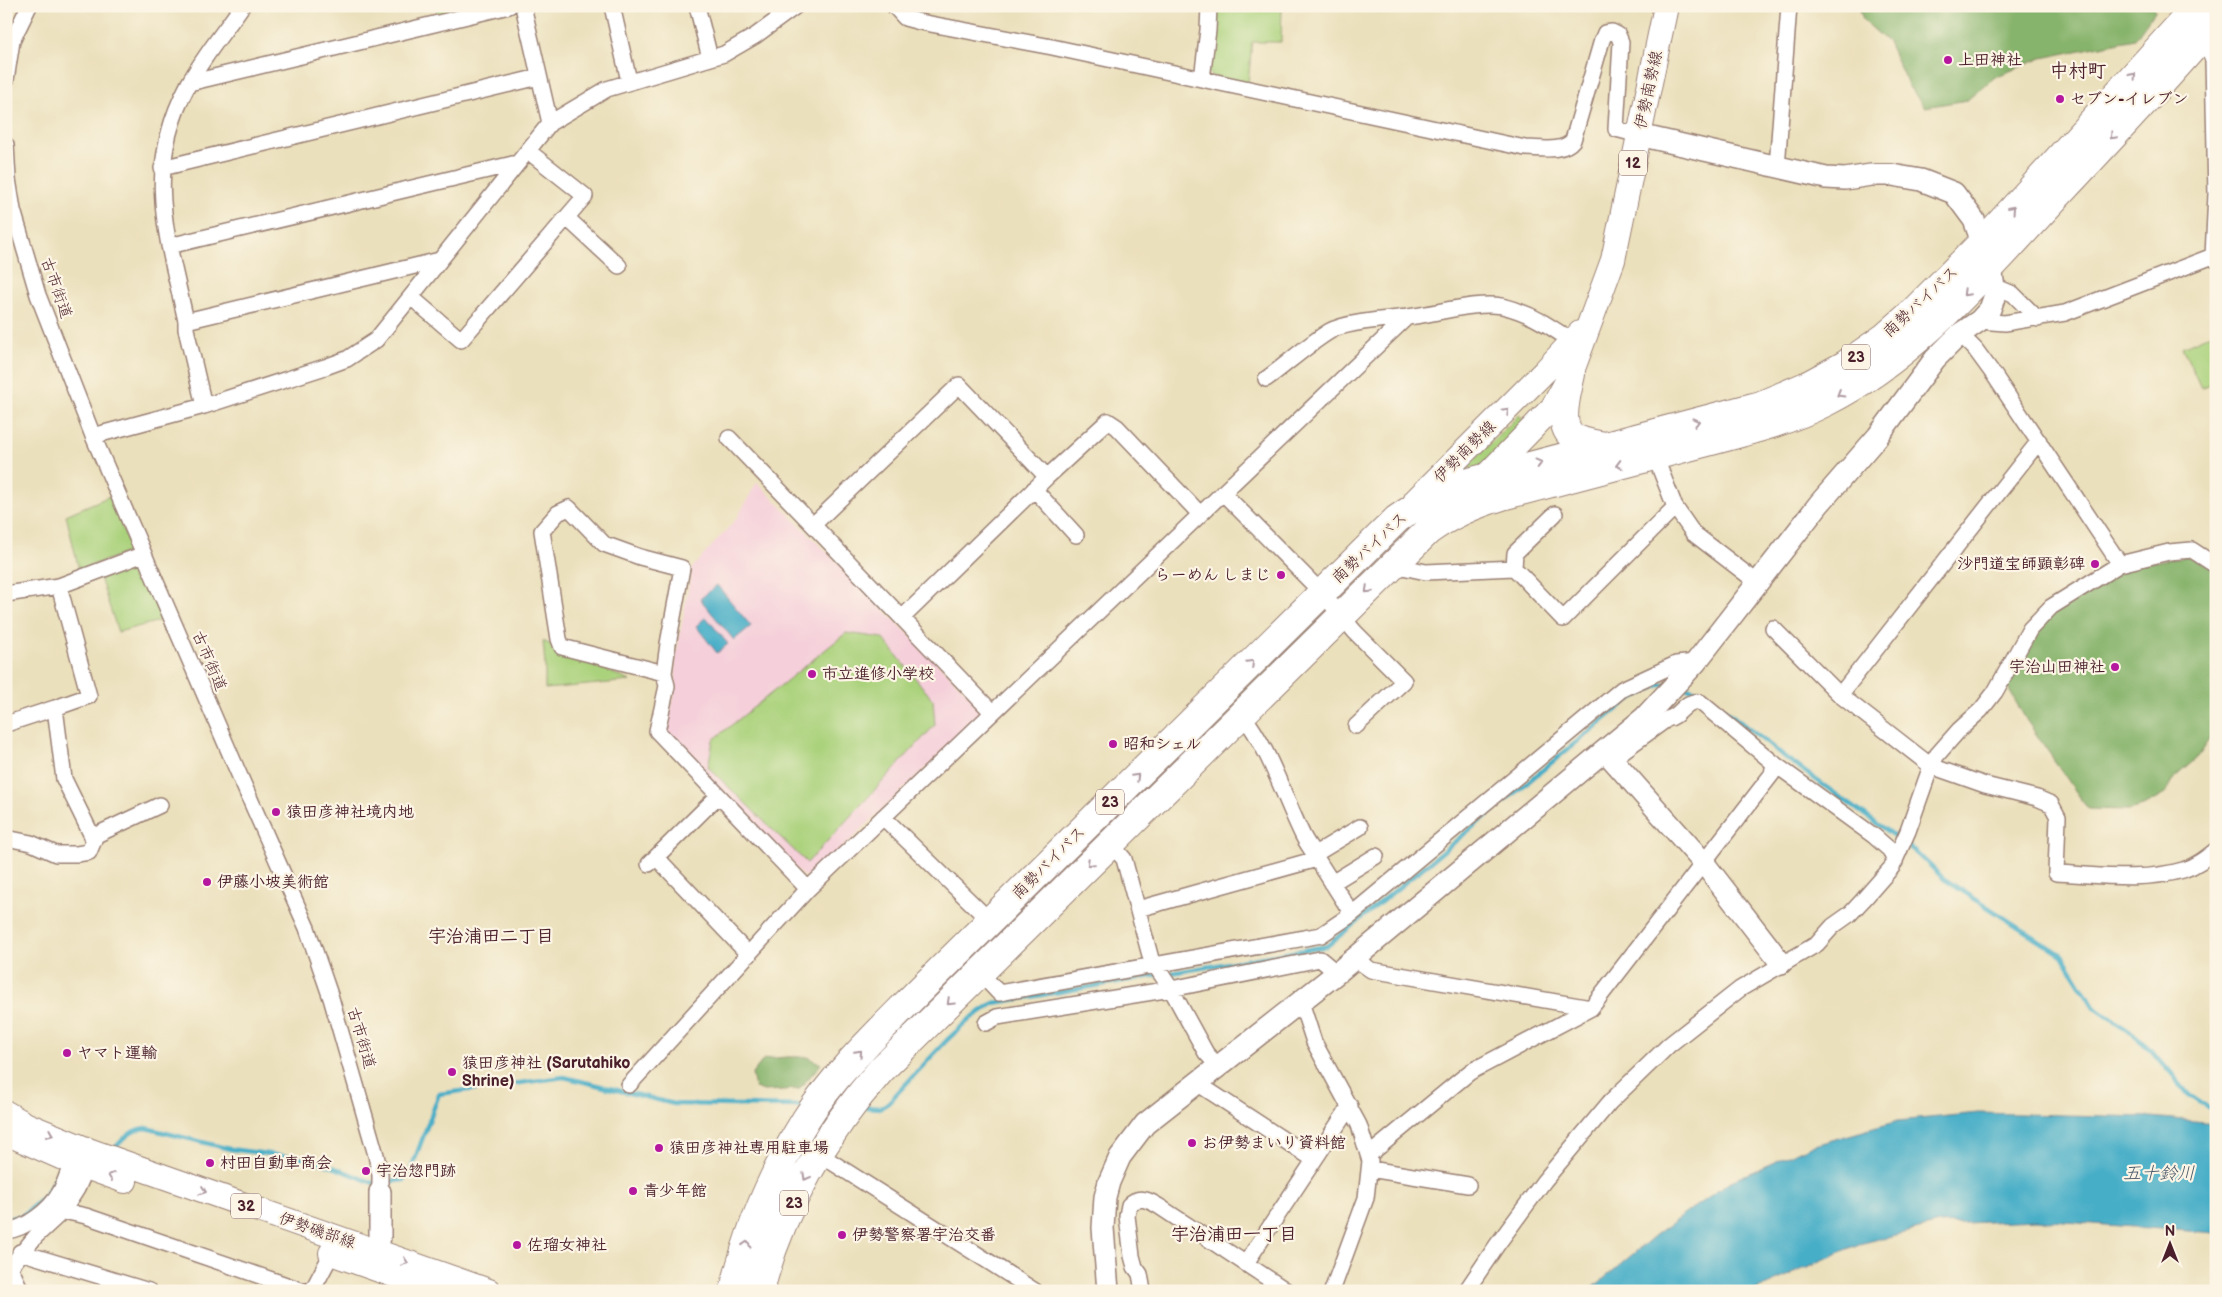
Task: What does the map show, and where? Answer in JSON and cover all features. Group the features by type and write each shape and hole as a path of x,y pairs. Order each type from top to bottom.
{"highway":[{"name":"南勢バイパス","path":"760,1291 776,1240 801,1187 840,1120 880,1070 1428,531 1447,517 1472,505 1768,425 1826,402 1868,377 1908,348 1938,321 1990,265 2199,22"},
{"name":"南勢バイパス","path":"734,1291 757,1216 800,1130 828,1090 860,1052 1397,519 1432,496 1454,486 1761,405 1828,374 1866,351 1912,314 1990,265"},
{"path":"1571,374 1565,420 1571,435 1585,442 1605,446"}],"main road":[{"name":"伊勢南勢線","path":"1428,531 1485,477 1553,406 1571,374 1613,260 1666,6"},
{"name":"伊勢南勢線","path":"1397,519 1573,343 1591,317"},
{"name":"伊勢磯部線","path":"6,1114 25,1124 91,1151 376,1260 489,1291"},
{"name":"伊勢磯部線","path":"6,1133 79,1165 332,1253 376,1260 438,1291"}],"street":[{"path":"6,80 12,41 29,6"},
{"path":"204,406 169,246 161,192 162,168 172,125 189,83 242,6"},
{"path":"189,83 509,6"},
{"path":"523,6 550,123"},
{"path":"612,6 629,81"},
{"path":"697,6 710,58"},
{"path":"93,436 204,406 347,359 376,340 550,123 607,89 724,54 755,36 796,6"},
{"path":"894,6 905,18 920,22 1202,79 1525,148 1559,148 1569,146 1573,140 1602,40 1605,33 1612,32 1618,35 1621,42 1616,130 1826,178 1845,179 1892,174 1921,180 1944,188 1954,193 1963,203 1990,265 1995,295 1990,309 1979,321 1960,334 1935,359 1878,436 1820,504 1691,667 1608,755 1301,1002 1145,1124 1126,1146 1114,1169 1103,1207 1108,1291"},
{"path":"1202,79 1209,6"},
{"path":"1777,167 1789,6"},
{"path":"1979,321 2005,323 2065,313 2215,258 2216,194 2213,60 2199,22"},
{"path":"162,168 539,77"},
{"name":"古市街道","path":"6,145 8,179 13,210 38,295 93,436 307,928 331,998 376,1154 380,1175 380,1192"},
{"path":"411,297 461,340 585,196 528,151"},
{"path":"169,246 517,163"},
{"path":"567,218 619,266"},
{"path":"186,321 440,260"},
{"path":"1990,265 2013,294 2038,319"},
{"path":"1266,379 1331,330 1386,318 1407,317 1484,306 1500,306 1534,318 1573,343"},
{"path":"629,1085 808,890 1407,317"},
{"path":"1960,334 1975,349 2039,441 2120,564"},
{"path":"813,525 959,384 1047,477"},
{"path":"902,618 1034,489 1108,421 1117,427 1200,514"},
{"path":"729,438 992,712"},
{"path":"1840,695 2039,441"},
{"path":"1656,456 1675,507 1693,533 1758,583"},
{"path":"1034,489 1076,534"},
{"path":"1222,493 1322,593 1341,616 1404,681 1356,726"},
{"path":"1393,565 1426,572 1514,568 1564,618 1675,507"},
{"path":"664,673 562,647 557,630 542,531 558,512 569,508 604,544 620,551 682,568 664,673 667,686 657,731 808,890"},
{"path":"1514,568 1515,553 1554,514"},
{"path":"1466,1291 1544,1181 1610,1102 1676,1040 1740,989 1780,963 1817,944 1833,926 1850,914 1896,858 1908,831 1931,766 1937,755 1959,730 1981,710 1995,692 2022,642 2050,608 2120,564 2169,552 2192,550 2215,565"},
{"path":"6,594 59,586 144,554"},
{"path":"6,724 89,696 59,586"},
{"path":"1773,628 1840,695 1931,766 1986,785 2037,798 2051,804 2058,816 2056,872 2130,876 2150,875 2182,870 2201,862 2216,850"},
{"path":"980,973 999,993 1157,967 1321,935 1352,914 1622,689 1676,664 1691,667"},
{"path":"1608,755 1671,718 1686,704 1693,700 1700,702 1774,763 1874,836 1896,858"},
{"path":"6,838 31,843 56,854 89,852 94,840 64,779 54,708"},
{"path":"1242,714 1254,729 1283,787 1303,836 1352,914"},
{"path":"1608,755 1703,862 1780,963"},
{"path":"1370,1162 1470,1072 1591,1008 1772,774 1774,763"},
{"path":"718,796 652,861 749,954"},
{"path":"92,837 160,805"},
{"path":"883,817 990,921"},
{"path":"1138,909 1316,857 1360,827"},
{"path":"1110,843 1124,859 1151,959 1170,987 1206,1053 1219,1067"},
{"path":"1332,883 1376,856"},
{"path":"1354,958 1371,970 1591,1008"},
{"path":"986,1023 997,1017 1320,960 1337,973"},
{"path":"1301,1002 1314,1042 1350,1106 1364,1136 1370,1162 1366,1198 1332,1291"},
{"path":"1197,1083 1313,1159"},
{"path":"1246,1263 1313,1159 1350,1106"},
{"path":"800,1130 819,1154 1035,1291"},
{"path":"1370,1162 1468,1185"},
{"path":"20,1291 10,1267 20,1252 63,1211 77,1188 79,1165"},
{"path":"6,1231 23,1226 48,1206 79,1165"},
{"path":"376,1260 380,1237 380,1192"},
{"path":"1143,1291 1140,1274 1135,1267 1132,1256 1127,1216 1129,1205 1137,1199 1150,1201 1160,1207 1287,1291"},
{"path":"63,1211 86,1216 304,1291"},
{"path":"20,1252 150,1291"},
{"path":"312,1291 332,1253"}],"shaded area":[{"name":"市立進修小学校","path":"757,482 978,704 981,715 813,876 803,876 666,733 676,687 675,662 692,568 737,518"}],"green space":[{"path":"436,6 484,6 439,18"},
{"path":"1216,6 1282,6 1281,42 1252,42 1248,84 1211,76 1208,72"},
{"name":"上田神社","path":"1859,6 2154,6 2155,11 2135,39 2042,58 1995,77 1967,100 1925,107 1909,87 1888,42 1863,20"},
{"path":"2216,332 2216,382 2201,388 2182,347"},
{"path":"1519,415 1524,420 1475,472 1468,466"},
{"path":"110,496 131,551 79,570 66,515"},
{"name":"宇治山田神社","path":"2186,556 2216,568 2216,731 2198,757 2174,778 2165,794 2145,805 2129,810 2088,809 2027,721 2006,685 2024,649 2049,616 2120,568"},
{"path":"132,563 138,565 163,620 118,632 99,575"},
{"path":"1314,621 1317,624 1118,817 1117,812"},
{"path":"846,633 883,638 933,700 935,725 807,863 708,767 713,740"},
{"path":"543,641 630,681 545,689"},
{"path":"1084,848 1086,851 825,1123 822,1121 866,1062 1080,849"},
{"path":"808,1057 821,1064 799,1089 764,1091 755,1088 752,1074 764,1059"}],"water":[{"path":"717,585 751,626 734,640 700,599"},
{"path":"706,617 728,644 717,653 696,626"},
{"name":"五十鈴川","path":"1978,1113 2151,1117 2216,1123 2216,1233 2037,1220 1939,1224 1859,1244 1753,1291 1589,1291 1658,1233 1731,1181 1811,1146 1898,1121"}],"waterway":[{"path":"1166,974 1327,946 1627,701 1659,685 1664,685"},
{"path":"1682,687 1707,696 1786,758 1916,852 1944,879 2062,955 2094,1007 2129,1031 2151,1050 2189,1095 2216,1113"},
{"path":"862,1107 881,1108 889,1102 947,1040 971,1018 994,1003 1158,975"},
{"path":"115,1148 132,1132 146,1128 230,1149 306,1159 328,1165 373,1183 404,1180 409,1175 439,1094 564,1077 674,1104 802,1106"},
{"path":"6,1219 22,1216 45,1196 60,1170"}],"place":[{"name":"上田神社","path":"1948,60"},
{"name":"セブン-イレブン","path":"2060,99"},
{"name":"沙門道宝師顕彰碑","path":"2095,564"},
{"name":"らーめん しまじ","path":"1281,575"},
{"name":"宇治山田神社","path":"2115,667"},
{"name":"市立進修小学校","path":"812,674"},
{"name":"昭和シェル","path":"1113,744"},
{"name":"猿田彦神社境内地","path":"276,812"},
{"name":"伊藤小坡美術館","path":"207,882"},
{"name":"ヤマト運輸","path":"67,1053"},
{"name":"猿田彦神社 (Sarutahiko Shrine)","path":"452,1072"},
{"name":"お伊勢まいり資料館","path":"1192,1143"},
{"name":"猿田彦神社専用駐車場","path":"659,1148"},
{"name":"村田自動車商会","path":"210,1163"},
{"name":"宇治惣門跡","path":"366,1171"},
{"name":"青少年館","path":"633,1191"},
{"name":"伊勢警察署宇治交番","path":"842,1235"},
{"name":"佐瑠女神社","path":"517,1245"}],"district":[{"name":"中村町","path":"2078,71"},
{"name":"宇治浦田二丁目","path":"491,936"},
{"name":"宇治浦田一丁目","path":"1234,1234"}]}
